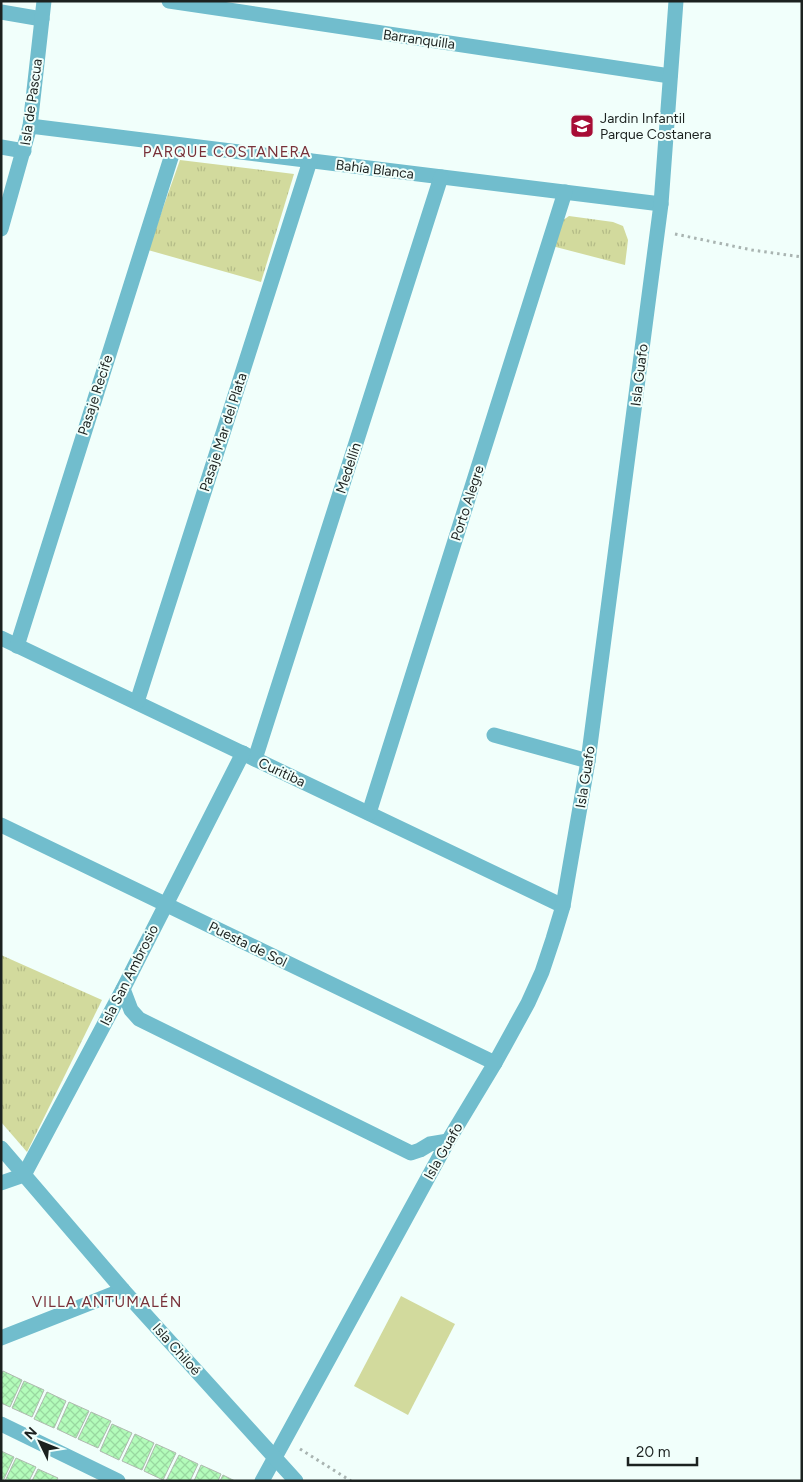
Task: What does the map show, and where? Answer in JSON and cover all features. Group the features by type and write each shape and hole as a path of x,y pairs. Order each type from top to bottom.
{"street":[{"name":"Isla de Pascua","path":"1,229 30,126 44,1"},
{"name":"Barranquilla","path":"169,1 670,76"},
{"name":"Isla Guafo","path":"262,1481 448,1141 495,1063 528,1003 554,939 563,906 588,761 658,230 676,1"},
{"path":"1,12 42,19"},
{"name":"Bahía Blanca","path":"30,126 661,204"},
{"name":"Pasaje Recife","path":"17,646 175,145"},
{"path":"1,147 24,151"},
{"name":"Pasaje Mar del Plata","path":"136,702 310,161"},
{"name":"Medellín","path":"249,756 441,177"},
{"name":"Porto Alegre","path":"369,813 565,192"},
{"name":"Curitiba","path":"1,638 563,906"},
{"path":"494,735 588,761"},
{"name":"Isla San Ambrosio","path":"24,1174 123,989 166,904 249,756"},
{"name":"Puesta de Sol","path":"1,825 495,1063"},
{"path":"123,989 132,1010 139,1019 411,1153 430,1144 448,1141"},
{"name":"Isla Chiloé","path":"1,1148 123,1290 296,1481"},
{"path":"1,1182 24,1174"},
{"path":"1,1338 123,1290"},
{"path":"1,1424 118,1481"}],"path":[{"path":"658,230 744,249 802,257"},
{"path":"285,1439 351,1481"}],"green space":[{"path":"180,160 294,174 261,282 148,250"},
{"path":"569,216 613,222 623,226 628,240 625,265 552,246 562,221"},
{"path":"1,955 102,1000 27,1152 1,1122"},
{"path":"401,1296 455,1324 408,1415 354,1386"}],"building":[{"path":"3,1371 22,1380 10,1407 1,1403 1,1375"},
{"path":"24,1381 44,1390 32,1417 12,1408"},
{"path":"47,1392 66,1401 54,1428 34,1419"},
{"path":"69,1402 89,1411 76,1438 57,1429"},
{"path":"91,1412 111,1421 98,1448 78,1439"},
{"path":"112,1424 132,1433 119,1460 100,1451"},
{"path":"135,1434 154,1443 142,1470 122,1461"},
{"path":"156,1444 176,1453 163,1480 144,1471"},
{"path":"1,1451 14,1457 3,1481 1,1481"},
{"path":"179,1455 198,1464 190,1481 166,1481"},
{"path":"16,1458 36,1467 29,1481 5,1481"},
{"path":"201,1465 221,1474 218,1481 194,1481"},
{"path":"38,1469 58,1478 56,1481 32,1481"},
{"path":"223,1475 235,1481 220,1481"}],"place":[{"name":"Jardin Infantil Parque Costanera","path":"582,126"}],"district":[{"name":"PARQUE COSTANERA","path":"227,152"},
{"name":"VILLA ANTUMALÉN","path":"107,1302"}]}
